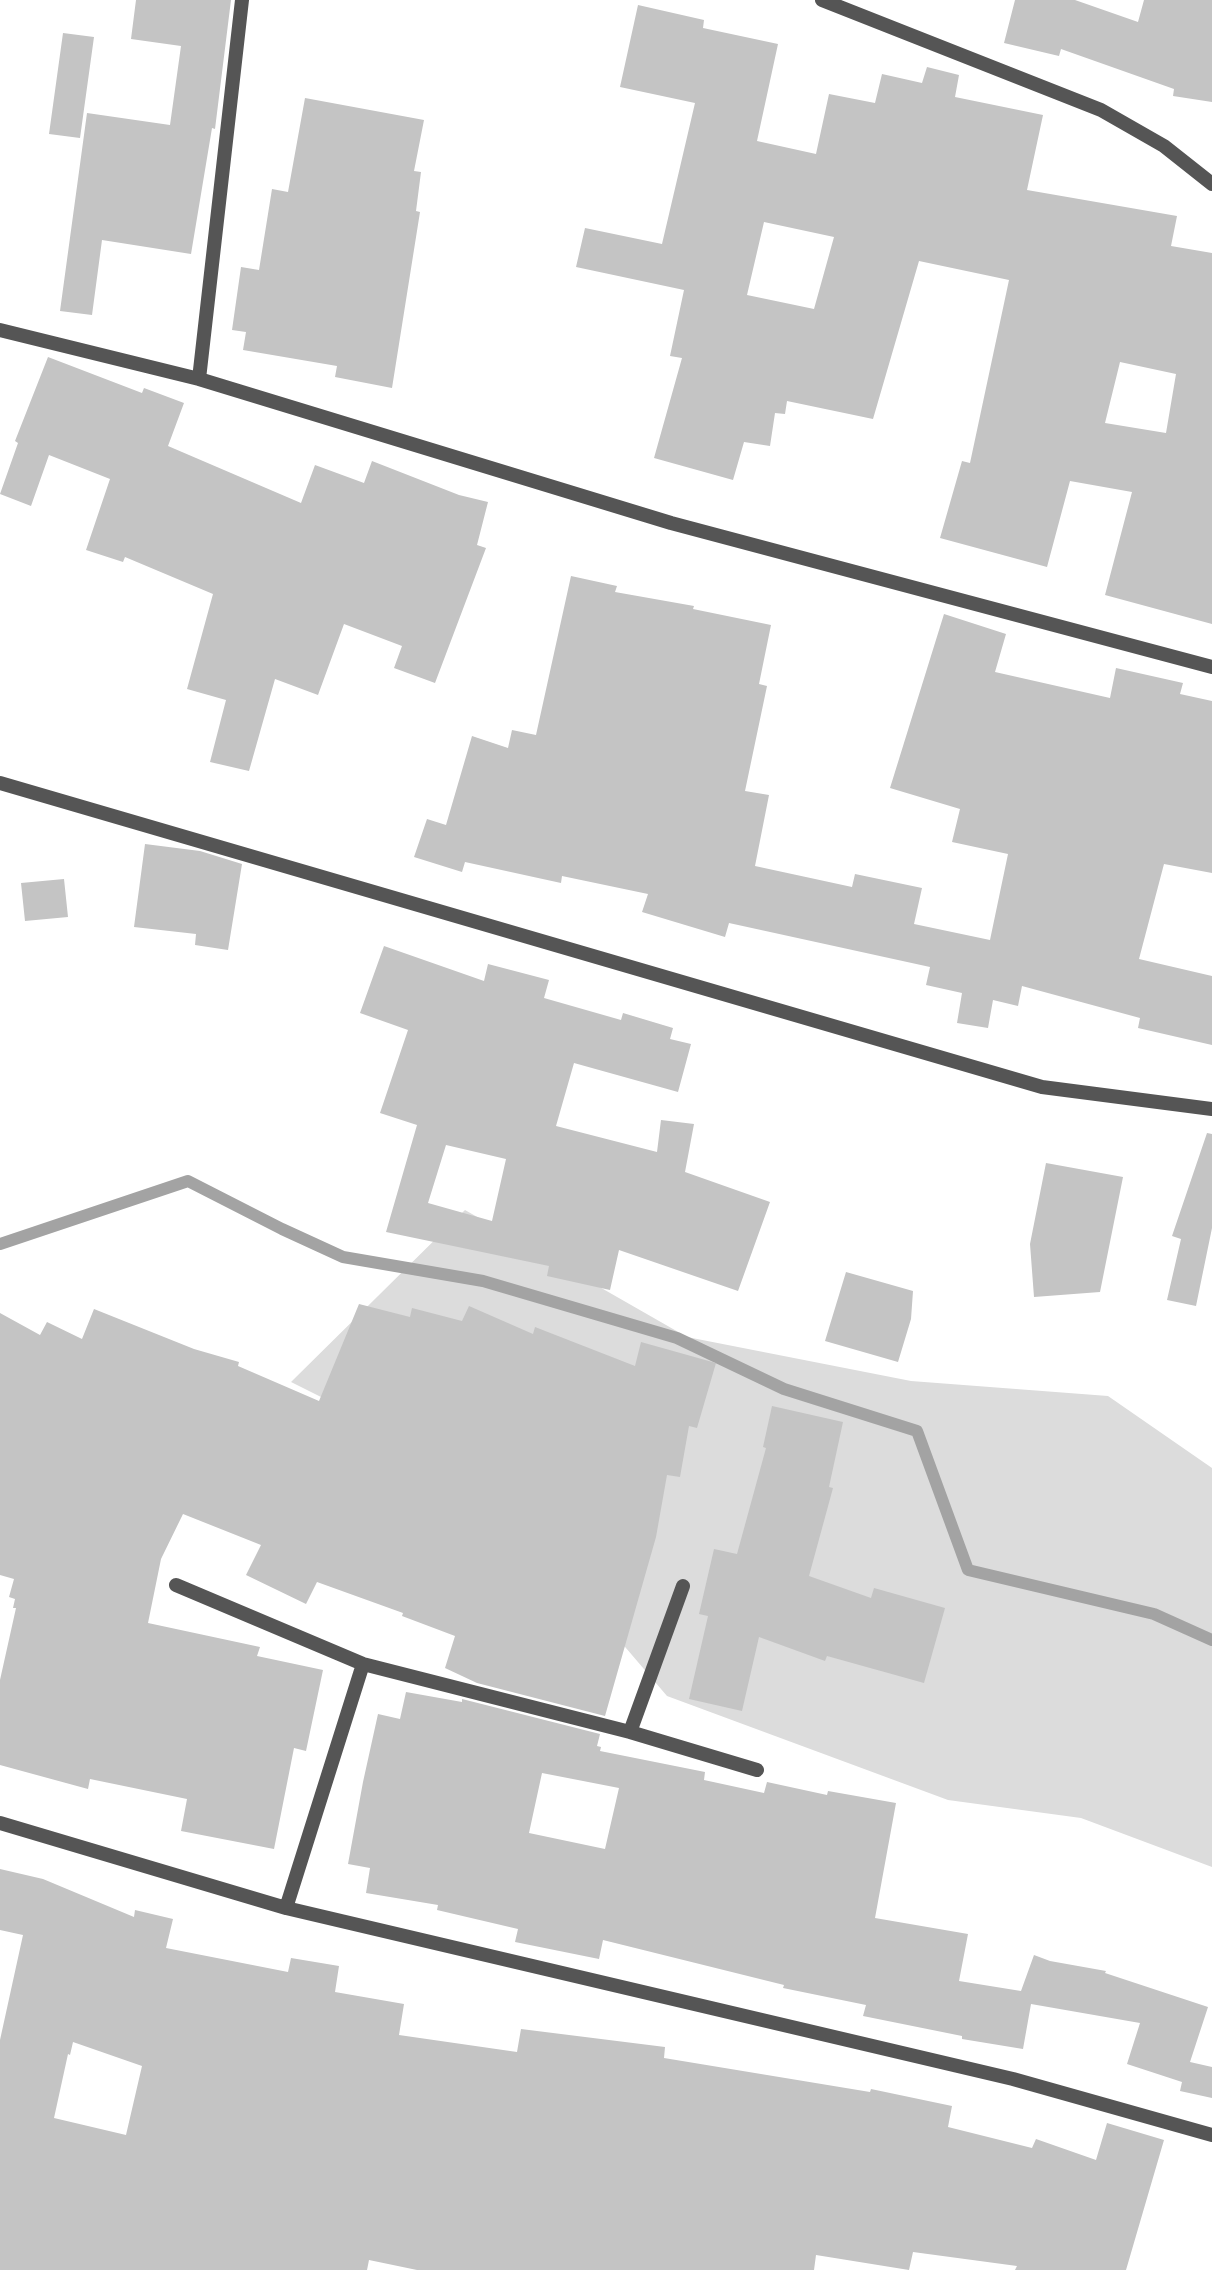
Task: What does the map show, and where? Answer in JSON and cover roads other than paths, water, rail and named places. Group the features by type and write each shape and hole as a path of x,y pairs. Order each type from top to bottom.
{"street":[{"path":"199,379 242,0"},
{"path":"822,0 1101,110 1164,146 1212,184"},
{"path":"0,330 199,379 671,523 1212,667"},
{"path":"0,783 1042,1087 1212,1109"},
{"path":"176,1585 363,1664 630,1732 757,1770"},
{"path":"630,1732 683,1586"},
{"path":"286,1908 363,1664"},
{"path":"0,1823 286,1908 1013,2079 1212,2136"}],"waterway":[{"path":"0,1244 188,1181 343,1257 483,1281 677,1338 784,1389 917,1431 968,1570 1154,1614 1212,1640"}]}
